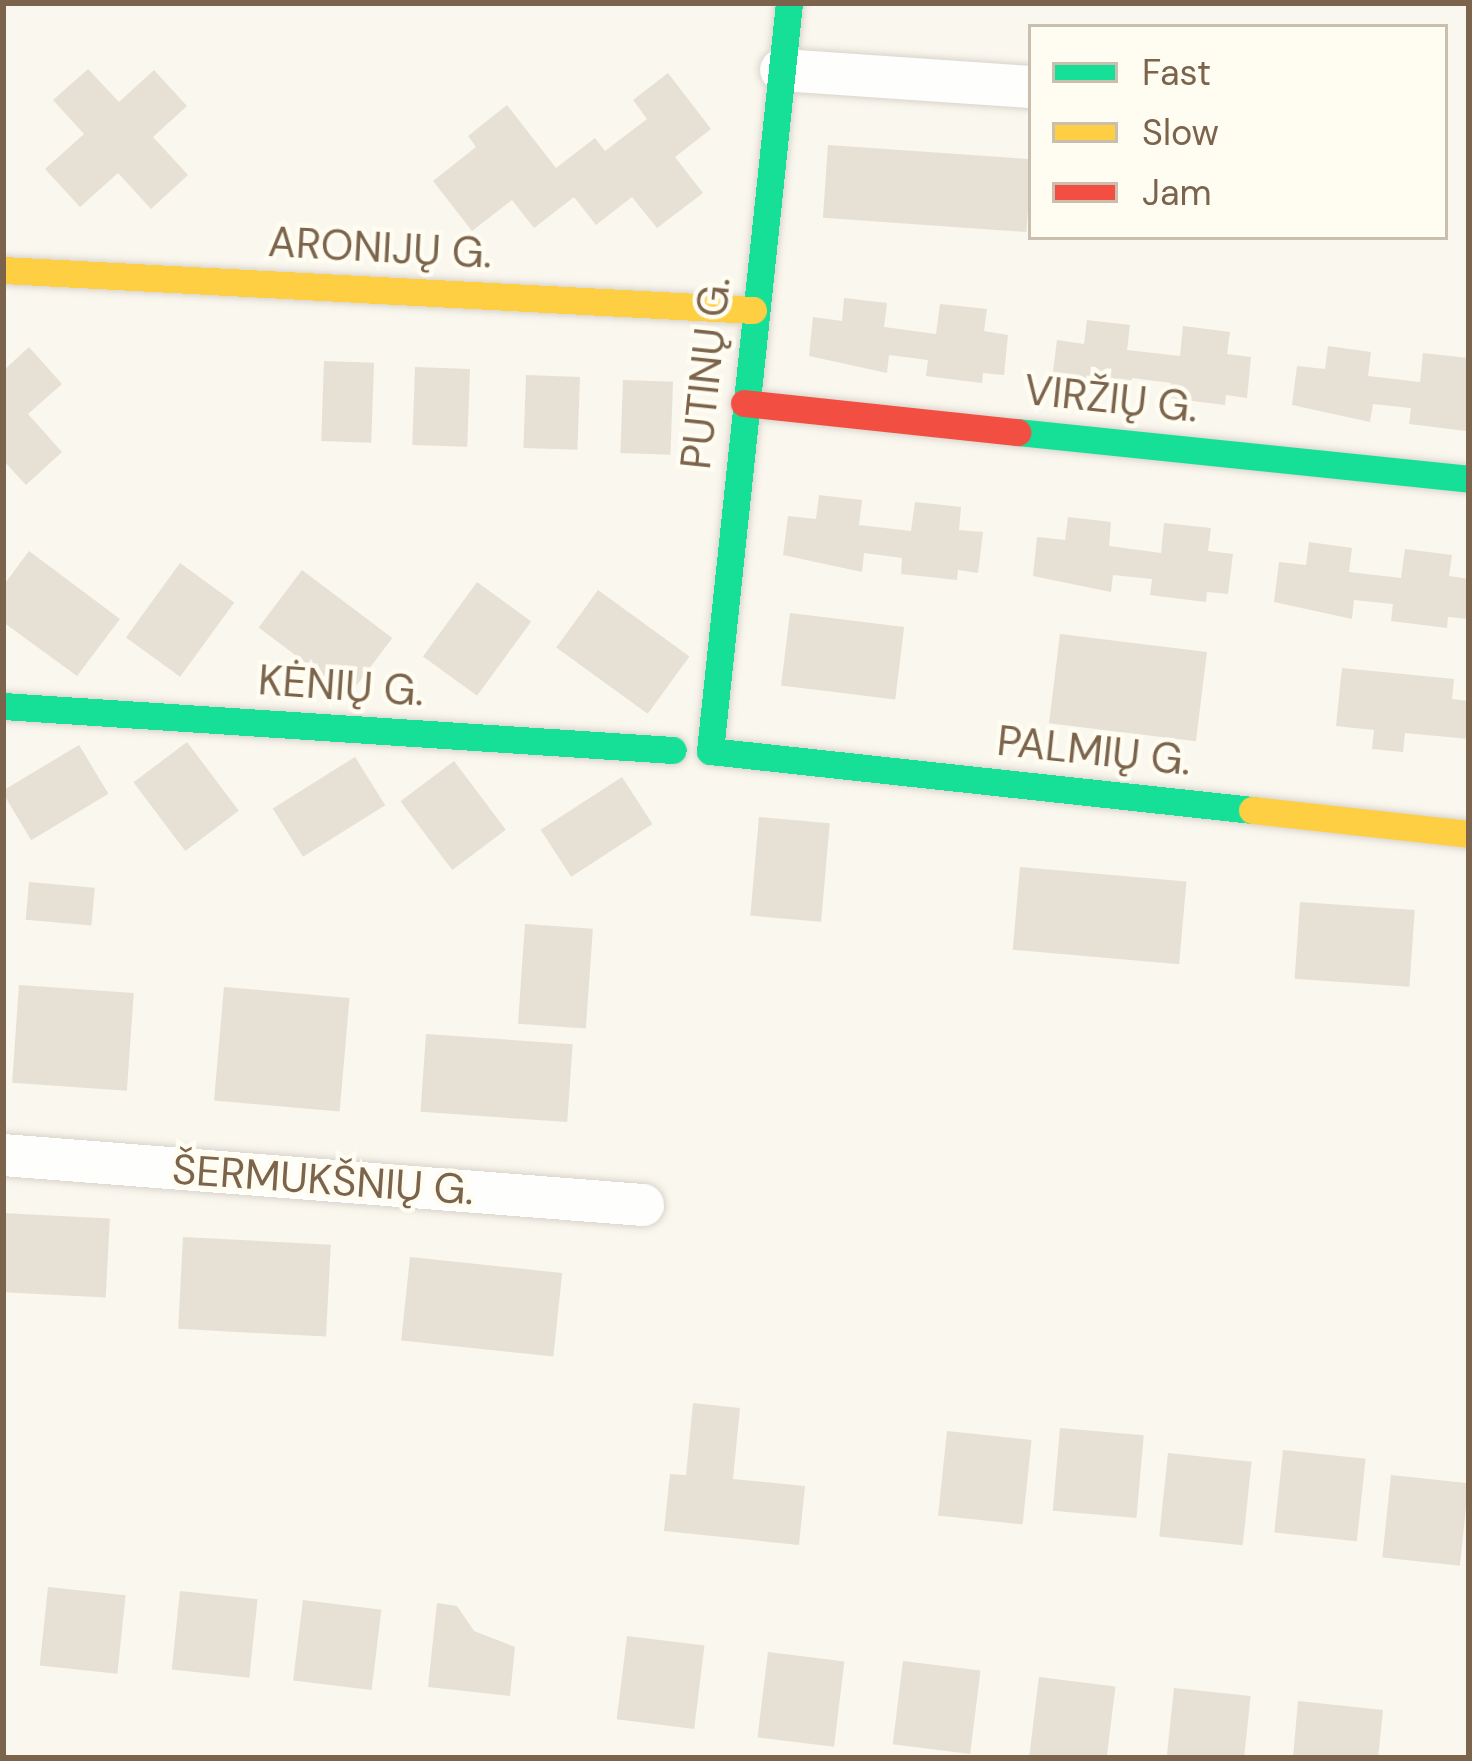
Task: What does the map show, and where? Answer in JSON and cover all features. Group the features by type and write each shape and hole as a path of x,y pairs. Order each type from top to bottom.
{"street":[{"name":"PUTINŲ G.","path":"710,752 789,3"},
{"path":"781,70 1028,87"},
{"name":"ARONIJŲ G.","path":"3,270 754,310"},
{"name":"VIRŽIŲ G.","path":"744,403 1469,478"},
{"name":"KĖNIŲ G.","path":"3,706 673,750"},
{"name":"PALMIŲ G.","path":"710,752 1469,834"},
{"name":"ŠERMUKŠNIŲ G.","path":"3,1155 643,1204"}],"building":[{"path":"88,69 119,102 154,70 187,106 153,137 188,175 151,209 118,173 80,207 45,169 84,134 53,100"},
{"path":"668,73 711,129 675,157 703,193 657,228 632,197 596,225 574,197 534,228 512,200 472,231 433,181 476,147 468,136 507,105 556,168 595,138 605,151 647,119 633,100"},
{"path":"828,145 1028,159 1026,232 823,218"},
{"path":"844,298 887,303 884,327 936,334 940,304 987,309 984,331 1008,335 1004,375 983,373 982,383 926,376 928,360 889,355 887,373 809,356 813,317 842,321"},
{"path":"1087,320 1130,325 1127,350 1180,356 1183,326 1230,332 1227,354 1251,357 1247,398 1226,395 1225,405 1169,398 1171,383 1132,378 1130,396 1052,379 1057,340 1084,344"},
{"path":"1328,346 1371,352 1368,376 1420,382 1423,353 1469,358 1466,431 1409,424 1411,408 1373,404 1370,422 1292,405 1297,366 1325,369"},
{"path":"29,347 62,384 28,414 62,452 26,485 3,460 3,371"},
{"path":"324,361 374,363 371,443 321,441"},
{"path":"415,367 470,369 467,447 412,445"},
{"path":"526,375 580,377 577,450 523,448"},
{"path":"623,380 673,382 670,455 620,453"},
{"path":"819,495 862,500 859,525 911,531 915,502 961,507 959,530 983,532 978,573 958,570 957,580 901,574 902,558 864,553 862,572 783,555 788,516 816,519"},
{"path":"1068,517 1111,522 1109,546 1161,553 1164,523 1211,528 1208,551 1233,554 1228,594 1207,592 1206,602 1150,595 1152,579 1113,575 1111,592 1033,576 1037,537 1065,540"},
{"path":"1309,542 1352,548 1349,572 1401,578 1405,549 1452,555 1449,576 1469,579 1469,619 1448,617 1447,628 1391,621 1393,604 1354,600 1352,619 1274,602 1279,562 1306,565"},
{"path":"29,551 120,619 77,676 3,622 3,586"},
{"path":"180,563 234,602 180,677 126,637"},
{"path":"302,570 392,638 349,696 259,628"},
{"path":"477,582 531,621 477,696 423,656"},
{"path":"598,590 689,656 648,714 556,647"},
{"path":"790,613 904,627 895,699 781,685"},
{"path":"1060,634 1207,652 1196,741 1049,723"},
{"path":"1342,668 1454,679 1452,699 1469,701 1469,739 1405,733 1403,752 1372,749 1374,730 1336,726"},
{"path":"187,742 239,811 185,851 133,782"},
{"path":"79,745 108,794 31,840 3,791"},
{"path":"355,757 385,805 303,857 273,808"},
{"path":"454,761 506,830 452,870 400,801"},
{"path":"622,777 652,824 571,877 541,830"},
{"path":"759,817 830,823 821,922 750,916"},
{"path":"1020,867 1186,882 1179,964 1013,950"},
{"path":"29,882 95,888 91,926 26,920"},
{"path":"1300,902 1415,910 1409,987 1295,979"},
{"path":"525,924 593,929 586,1028 518,1024"},
{"path":"19,985 134,993 127,1091 12,1083"},
{"path":"224,987 350,998 340,1112 214,1101"},
{"path":"426,1034 573,1044 567,1122 421,1112"},
{"path":"3,1213 110,1219 106,1297 3,1292"},
{"path":"183,1237 331,1245 326,1337 178,1329"},
{"path":"410,1257 562,1273 553,1357 401,1341"},
{"path":"693,1403 740,1408 733,1479 805,1486 799,1545 664,1531 670,1474 686,1475"},
{"path":"1060,1428 1144,1435 1136,1518 1053,1511"},
{"path":"947,1431 1032,1440 1023,1524 938,1516"},
{"path":"1283,1450 1366,1459 1357,1541 1274,1533"},
{"path":"1168,1453 1252,1462 1243,1545 1159,1537"},
{"path":"1391,1475 1469,1483 1460,1566 1382,1558"},
{"path":"48,1587 126,1595 117,1674 40,1666"},
{"path":"180,1591 258,1599 249,1678 172,1670"},
{"path":"303,1600 381,1610 372,1690 293,1680"},
{"path":"437,1603 457,1606 474,1631 515,1647 510,1696 428,1687"},
{"path":"627,1636 704,1646 694,1729 617,1719"},
{"path":"768,1652 844,1661 834,1747 758,1737"},
{"path":"903,1661 980,1671 970,1754 893,1744"},
{"path":"1039,1677 1115,1686 1107,1758 1029,1757"},
{"path":"1174,1688 1251,1696 1244,1758 1167,1758"},
{"path":"1298,1701 1383,1710 1378,1758 1293,1758"}],"traffic: fast":[{"path":"789,3 710,751 1252,810"},
{"path":"1017,432 1469,479"},
{"path":"3,706 673,750"}],"traffic: slow":[{"path":"3,270 753,310"},
{"path":"1252,810 1469,834"}],"traffic: jam":[{"path":"744,403 1017,432"}]}
